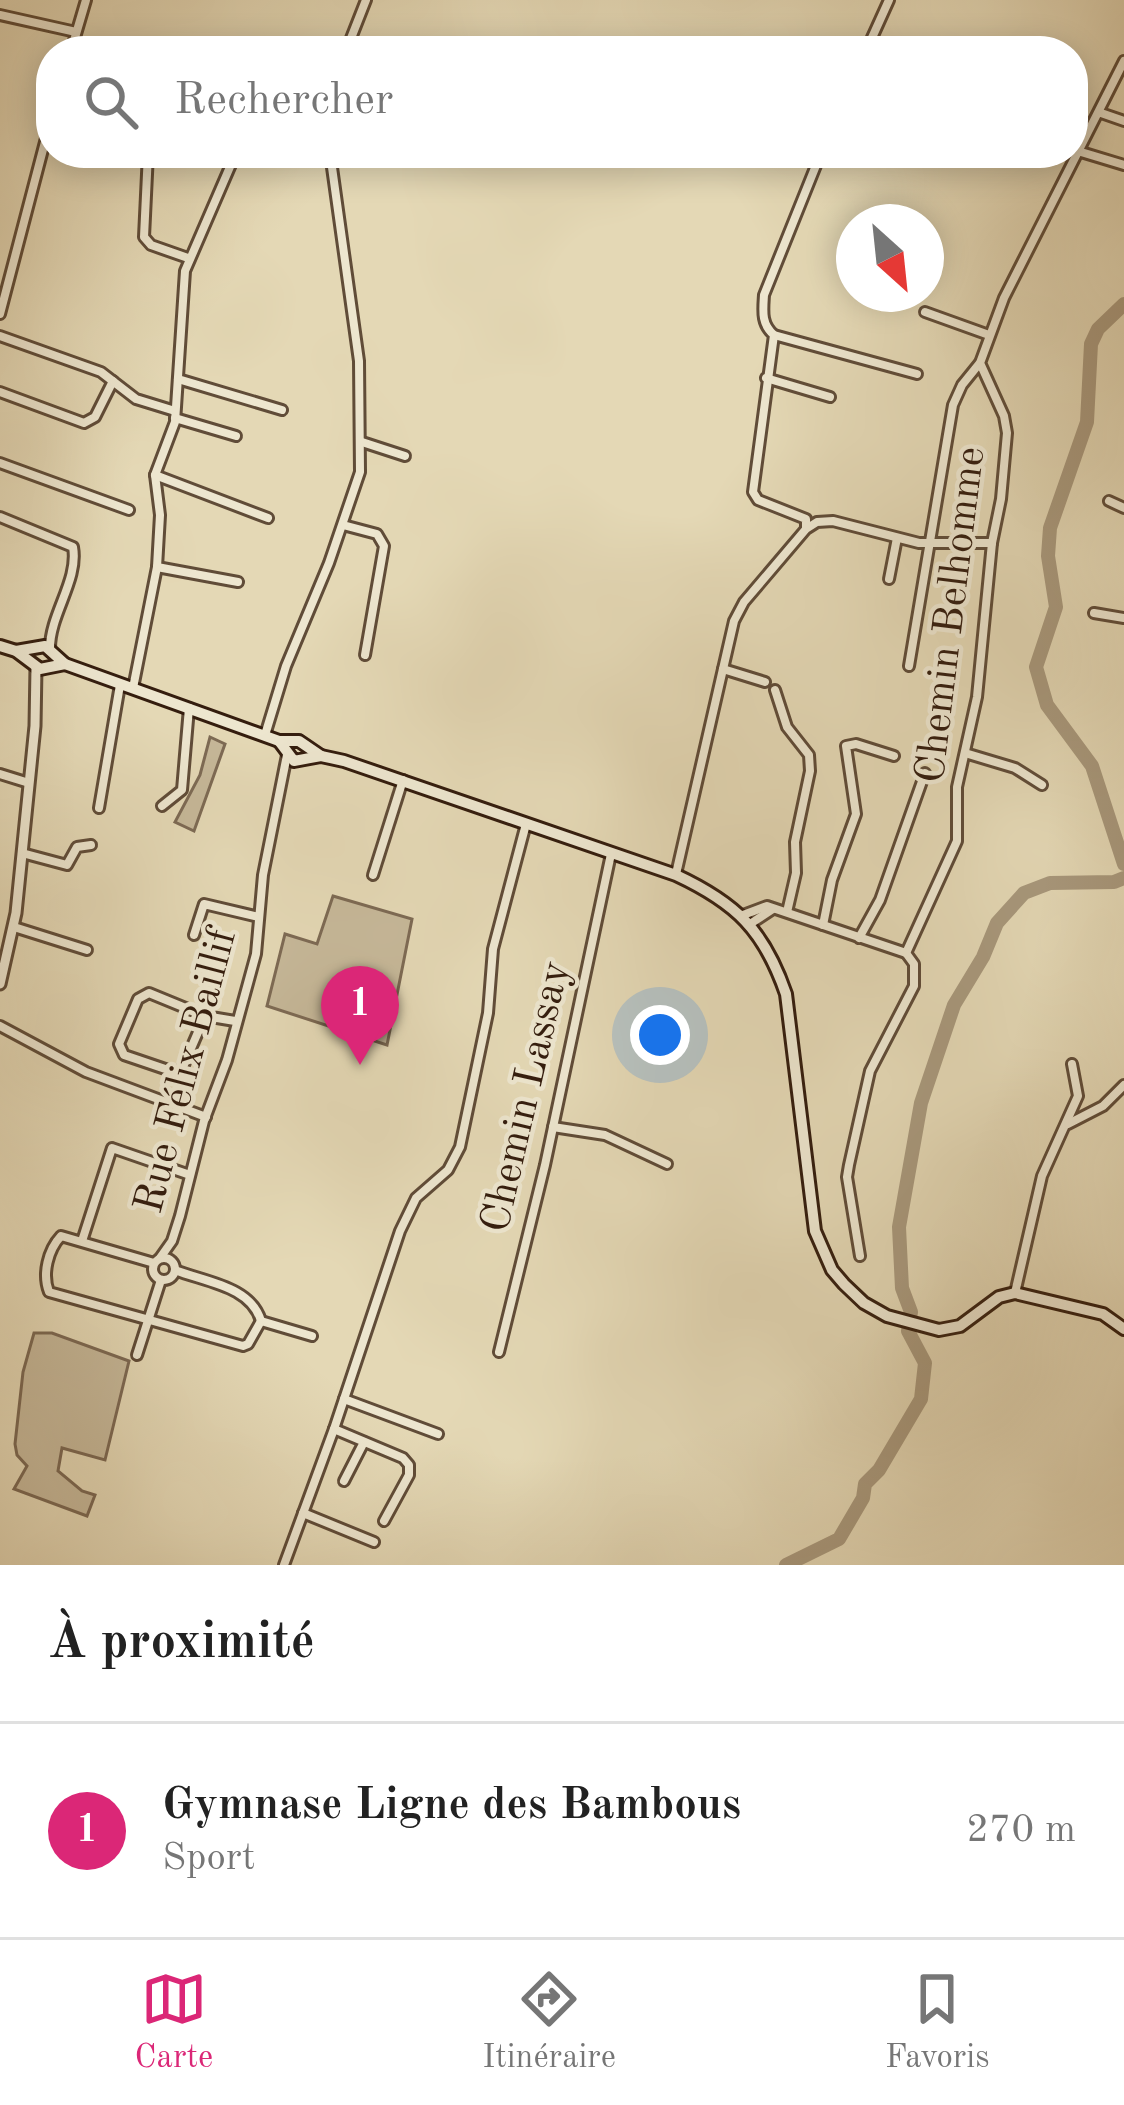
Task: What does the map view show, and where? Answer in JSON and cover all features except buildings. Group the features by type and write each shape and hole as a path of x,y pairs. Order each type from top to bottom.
{"main road":[{"path":"0,646 265,734 293,750 403,780 676,875 721,897 747,920 772,958 788,1002 814,1232 832,1270 864,1303 887,1316 930,1328 960,1326 999,1297 1015,1293 1103,1314 1123,1324"}],"street":[{"path":"75,36 86,0"},
{"path":"352,36 366,0"},
{"path":"873,36 889,0"},
{"path":"0,15 76,32"},
{"path":"1088,138 1124,61"},
{"path":"1101,113 1124,121"},
{"path":"1088,154 1124,165"},
{"path":"0,314 38,168"},
{"path":"147,168 144,236 151,245 188,258"},
{"path":"99,808 157,566 160,515 154,475 175,414 188,258 208,225 230,168"},
{"path":"265,734 286,666 359,479 359,361 332,168"},
{"path":"814,168 764,295 766,328 774,335 917,374"},
{"path":"909,666 953,405 980,363 1022,260 1072,168"},
{"path":"925,312 989,335"},
{"path":"774,335 753,492 758,500 806,519 806,530"},
{"path":"0,336 101,372 136,399 236,436"},
{"name":"Chemin Belhomme","path":"903,952 955,850 957,788 976,697 1007,434 980,363"},
{"path":"766,378 830,397"},
{"path":"178,379 282,410"},
{"path":"0,392 84,422 95,417 113,381"},
{"path":"362,442 405,456"},
{"path":"0,463 129,510"},
{"path":"154,475 268,518"},
{"path":"1109,501 1124,508"},
{"path":"0,517 73,547 74,561 42,658 14,927 0,984"},
{"path":"676,875 738,611 806,530 818,522 833,521 919,543 992,543"},
{"path":"343,525 377,534 384,546 365,655"},
{"path":"889,579 897,538"},
{"path":"157,566 238,582"},
{"path":"1094,613 1124,618"},
{"path":"723,670 765,682"},
{"path":"775,690 787,727 809,755 810,771 787,912"},
{"path":"162,806 182,790 189,708"},
{"path":"823,925 832,880 856,814 846,746 856,744 894,756"},
{"name":"Rue Félix Baillif","path":"174,1265 172,1241 256,954 282,774 293,750"},
{"path":"965,753 1015,768 1042,785"},
{"path":"860,938 880,900 925,773"},
{"path":"0,774 29,783"},
{"path":"373,875 403,780"},
{"path":"284,1565 400,1231 420,1193 448,1170 460,1148 488,1012 493,949 526,824"},
{"path":"22,853 67,865 76,847 91,845"},
{"name":"Chemin Lassay","path":"500,1352 554,1127 611,854"},
{"path":"194,935 204,904 259,917"},
{"path":"747,920 760,906 775,908 903,952 915,971 914,986 870,1071 849,1165 860,1256"},
{"path":"14,927 87,950"},
{"path":"205,1016 184,1067 177,1073 124,1054 119,1044 138,999 149,993 205,1016 235,1021"},
{"path":"0,1026 79,1069 206,1117"},
{"path":"1015,1293 1042,1176 1078,1096 1072,1064"},
{"path":"1067,1124 1103,1106 1124,1085"},
{"path":"554,1127 605,1135 667,1164"},
{"path":"82,1241 112,1148 190,1174"},
{"path":"61,1236 82,1241 174,1265 239,1292 259,1312 261,1321 246,1347 49,1292 45,1281 52,1246 61,1236"},
{"name":"Rue Félix Baillif","path":"157,1261 172,1241"},
{"path":"157,1261 153,1273 161,1280 171,1278 174,1265"},
{"name":"Rue Félix Baillif","path":"137,1354 161,1280"},
{"path":"261,1321 312,1336"},
{"path":"344,1399 438,1434"},
{"path":"334,1429 403,1458 409,1465 409,1475 384,1521"},
{"path":"344,1481 364,1442"},
{"path":"303,1514 374,1542"}],"shaded area":[{"path":"210,737 225,744 194,831 175,822 200,775"},
{"path":"333,896 412,919 387,1045 267,1006 285,934 317,944"},
{"path":"34,1333 52,1333 129,1361 105,1460 62,1448 58,1471 82,1491 95,1495 87,1516 14,1489 27,1466 15,1444 23,1372"}],"waterway":[{"path":"1124,304 1098,329 1091,344 1087,422 1050,528 1048,556 1056,607 1036,667 1047,705 1092,766 1124,864"},
{"path":"786,1565 839,1539 863,1498 865,1484 879,1470 921,1399 925,1363 908,1331 911,1312 902,1288 899,1227 921,1103 954,1005 997,923 1024,893 1050,883 1124,878"}],"place":[{"name":"Gymnase Ligne des Bambous","path":"360,1065"}]}
